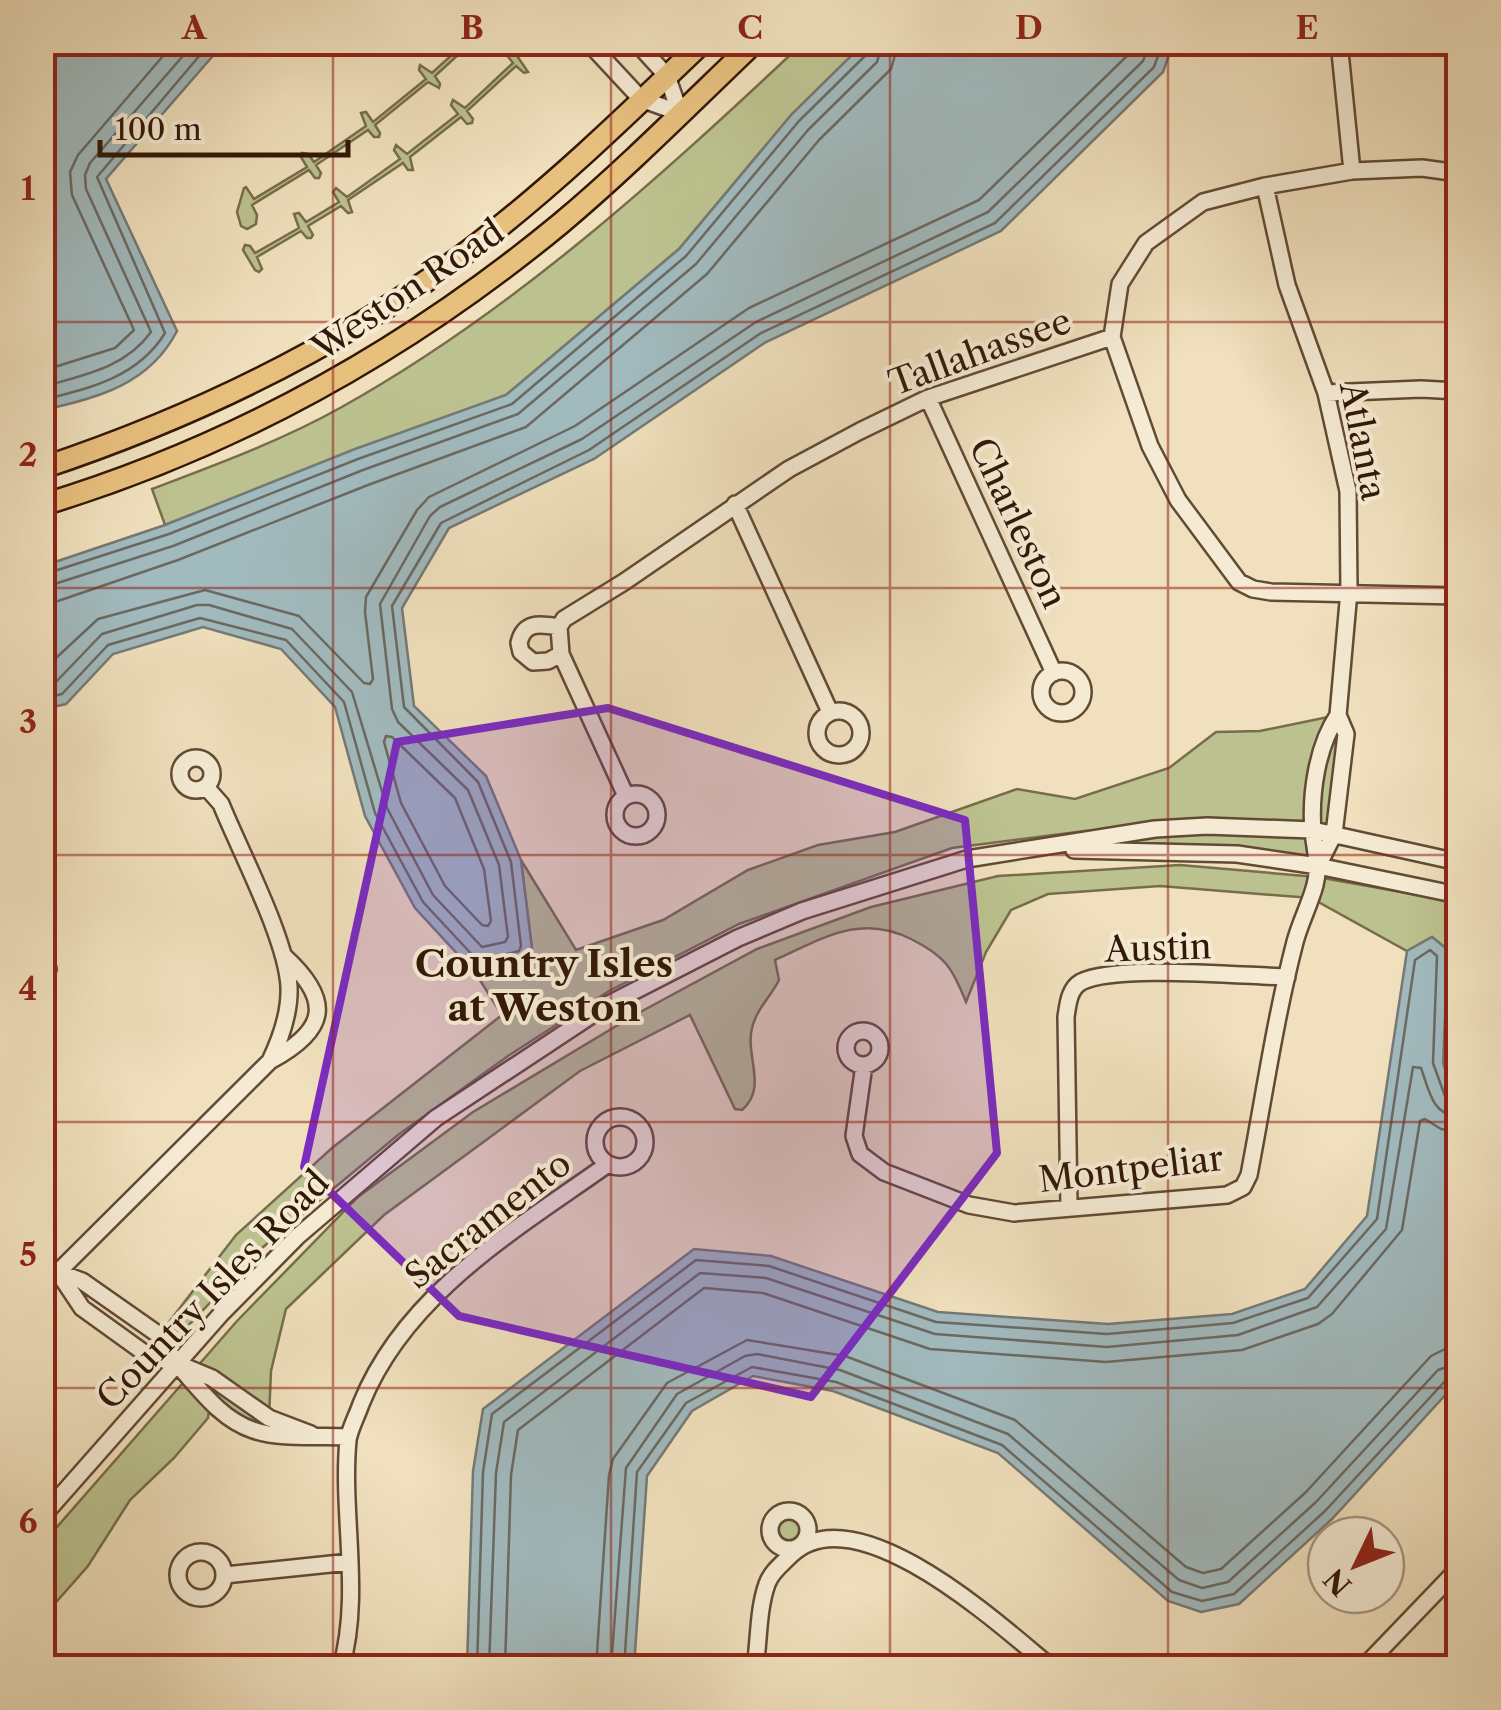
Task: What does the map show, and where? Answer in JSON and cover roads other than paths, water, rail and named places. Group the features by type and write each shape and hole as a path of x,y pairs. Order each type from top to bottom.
{"main road":[{"name":"Weston Road","path":"42,468 134,436 229,395 376,314 500,227 703,42"},
{"name":"Weston Road","path":"42,505 176,458 284,408 358,368 531,248 755,42"}],"street":[{"path":"588,42 641,100 680,114"},
{"path":"636,42 667,76 680,114"},
{"path":"1310,42 1329,42"},
{"path":"1338,42 1352,171"},
{"name":"Tallahassee","path":"561,654 548,661 532,662 518,644 529,626 559,627 573,610 624,582 734,504 804,462 928,398 1112,337 1120,284 1146,243 1203,202 1265,186 1352,171 1422,168 1458,173"},
{"name":"Atlanta","path":"1265,186 1288,285 1326,393 1348,491 1348,591 1338,715 1346,734 1334,834 1318,866"},
{"path":"1112,337 1150,446 1171,487 1239,582 1271,592 1458,596"},
{"path":"1326,393 1458,391"},
{"name":"Charleston","path":"928,398 1054,673"},
{"path":"734,504 830,712"},
{"path":"559,627 561,654 626,796"},
{"name":"Atlanta","path":"1318,866 1313,799 1326,732 1338,715"},
{"path":"206,787 221,804 285,957 288,1001 270,1061"},
{"name":"Country Isles Road","path":"42,1517 176,1363 298,1236 436,1118 606,1005 738,938 802,911 967,859 1155,829 1207,826 1313,830 1458,862"},
{"name":"Country Isles Road","path":"1035,850 1237,854 1458,895"},
{"name":"Montpeliar","path":"864,1065 855,1143 860,1154 874,1167 968,1205 1014,1213 1226,1196 1242,1187 1249,1174 1296,936 1316,884 1318,866"},
{"path":"58,1272 270,1061 304,1040 318,1011 311,983 285,957"},
{"path":"42,959 48,969 42,982"},
{"name":"Austin","path":"1069,1207 1066,1017 1070,995 1079,983 1116,973 1287,977"},
{"name":"Sacramento","path":"341,1668 347,1640 350,1562 348,1437 372,1378 407,1324 433,1297 498,1242 608,1164"},
{"path":"42,1262 58,1272 82,1308 150,1356 212,1378 269,1418 311,1434 348,1437"},
{"path":"756,1668 767,1585 776,1568 802,1544 831,1538 886,1551 974,1602 1052,1668"},
{"path":"225,1575 350,1562"},
{"path":"1368,1666 1458,1569"}],"water":[{"path":"865,42 1173,43 1163,72 1001,231 766,342 594,459 449,528 402,608 414,706 486,776 521,860 533,957 476,974 415,908 365,816 335,707 281,649 203,627 113,654 66,704 43,709 43,566 165,525 355,449 506,395 679,249 792,114"},
{"path":"42,43 224,43 106,179 177,331 166,349 137,376 102,394 43,410"},
{"path":"1432,937 1448,950 1443,1063 1458,1107 1458,1381 1336,1515 1306,1515 1306,1543 1239,1604 1201,1612 1168,1601 998,1453 833,1391 753,1376 692,1411 647,1476 634,1667 467,1667 473,1471 483,1409 694,1249 771,1256 938,1312 1108,1324 1232,1314 1305,1289 1367,1216 1407,951"}],"district":[{"name":"Country Isles at Weston","path":"544,986"}]}
